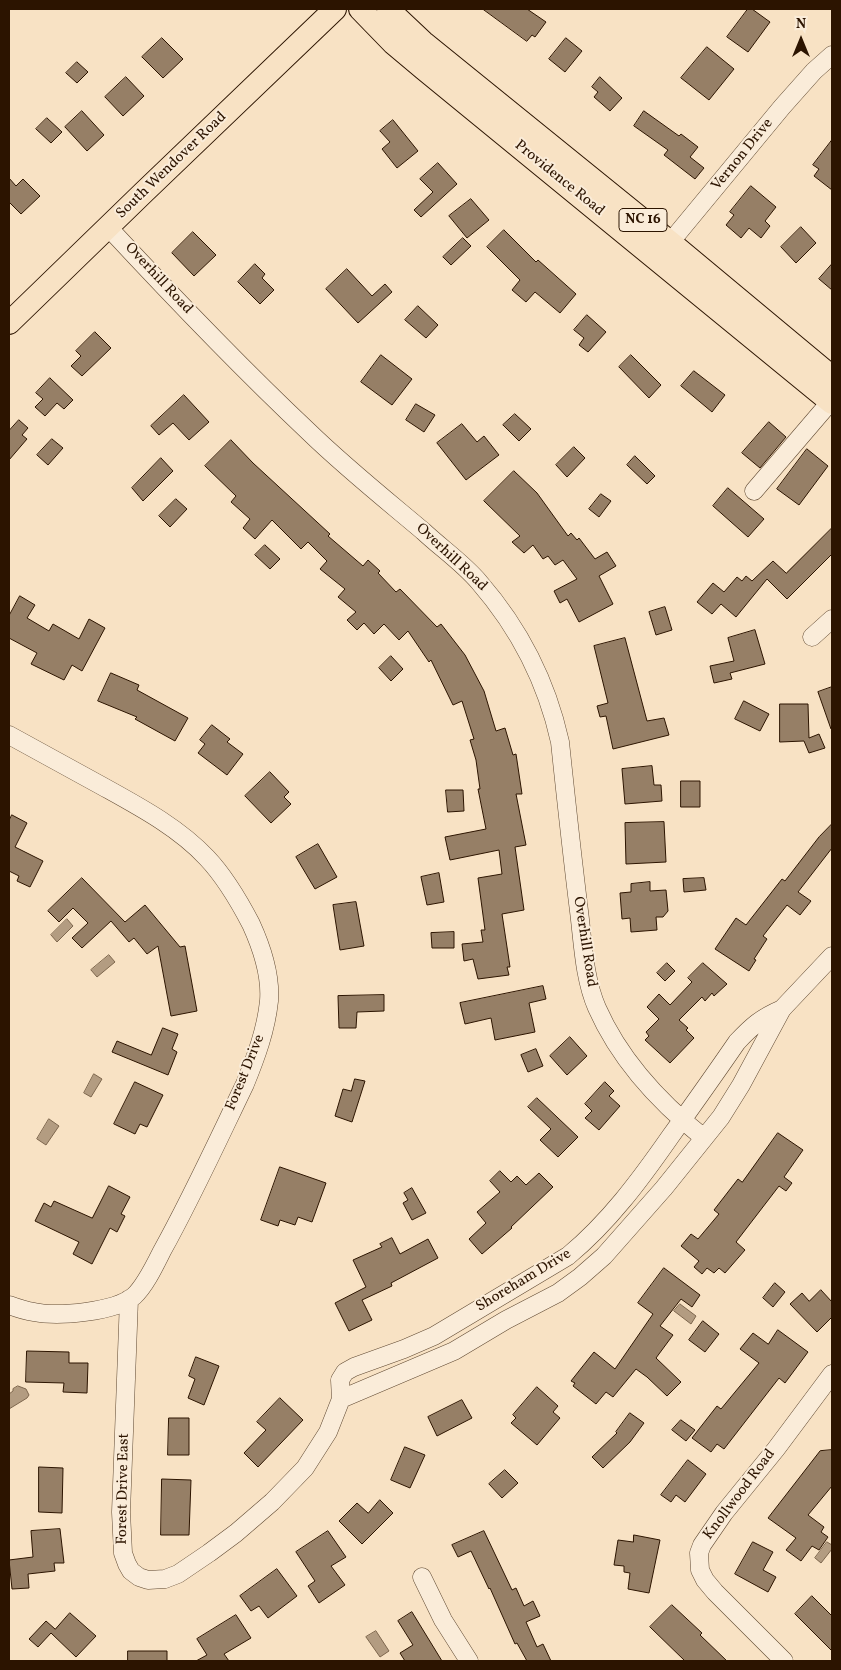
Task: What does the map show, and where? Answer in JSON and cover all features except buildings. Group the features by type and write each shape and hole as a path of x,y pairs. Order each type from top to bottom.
{"main road":[{"name":"South Wendover Road","path":"9,323 335,9"},
{"name":"Providence Road","path":"360,9 393,44 832,377"},
{"name":"Providence Road","path":"388,9 405,26 664,250 831,402"}],"street":[{"name":"Vernon Drive","path":"664,250 782,107 814,71 832,55"},
{"name":"Overhill Road","path":"108,227 276,401 478,580 513,627 533,663 558,734 586,966 596,1006 627,1060 682,1120 704,1138"},
{"path":"754,490 831,402"},
{"path":"812,637 832,619"},
{"name":"Forest Drive","path":"9,735 153,815 208,859 234,893 244,910 256,936 267,975 269,1000 265,1026 256,1058 245,1084 170,1236 150,1273 136,1294 129,1299"},
{"name":"Shoreham Drive","path":"782,1009 765,1016 752,1025 737,1042 635,1188 597,1231 568,1256 434,1336 345,1372 340,1380 340,1403 454,1351 506,1320 558,1293 604,1256 637,1220 721,1117 738,1090 782,1009 832,956"},
{"path":"9,1305 34,1313 54,1314 103,1308 129,1299"},
{"name":"Forest Drive East","path":"129,1299 121,1538 127,1564 131,1571 139,1576 148,1580 165,1579 178,1574 236,1533 272,1502 306,1468 328,1432 340,1403"},
{"name":"Knollwood Road","path":"784,1661 705,1580 700,1570 699,1553 702,1545 724,1513 776,1449 832,1374"},
{"path":"422,1577 443,1620 469,1661"}],"shaded area":[{"path":"67,919 73,926 57,942 51,935"},
{"path":"109,955 115,962 97,977 91,970"},
{"path":"94,1074 102,1079 91,1097 84,1093"},
{"path":"49,1119 59,1126 46,1145 37,1139"},
{"path":"680,1304 696,1316 691,1324 674,1311"},
{"path":"18,1386 26,1389 29,1395 9,1409 9,1394"},
{"path":"827,1542 832,1545 832,1549 821,1563 815,1558"},
{"path":"376,1631 389,1651 380,1657 366,1637"}]}
